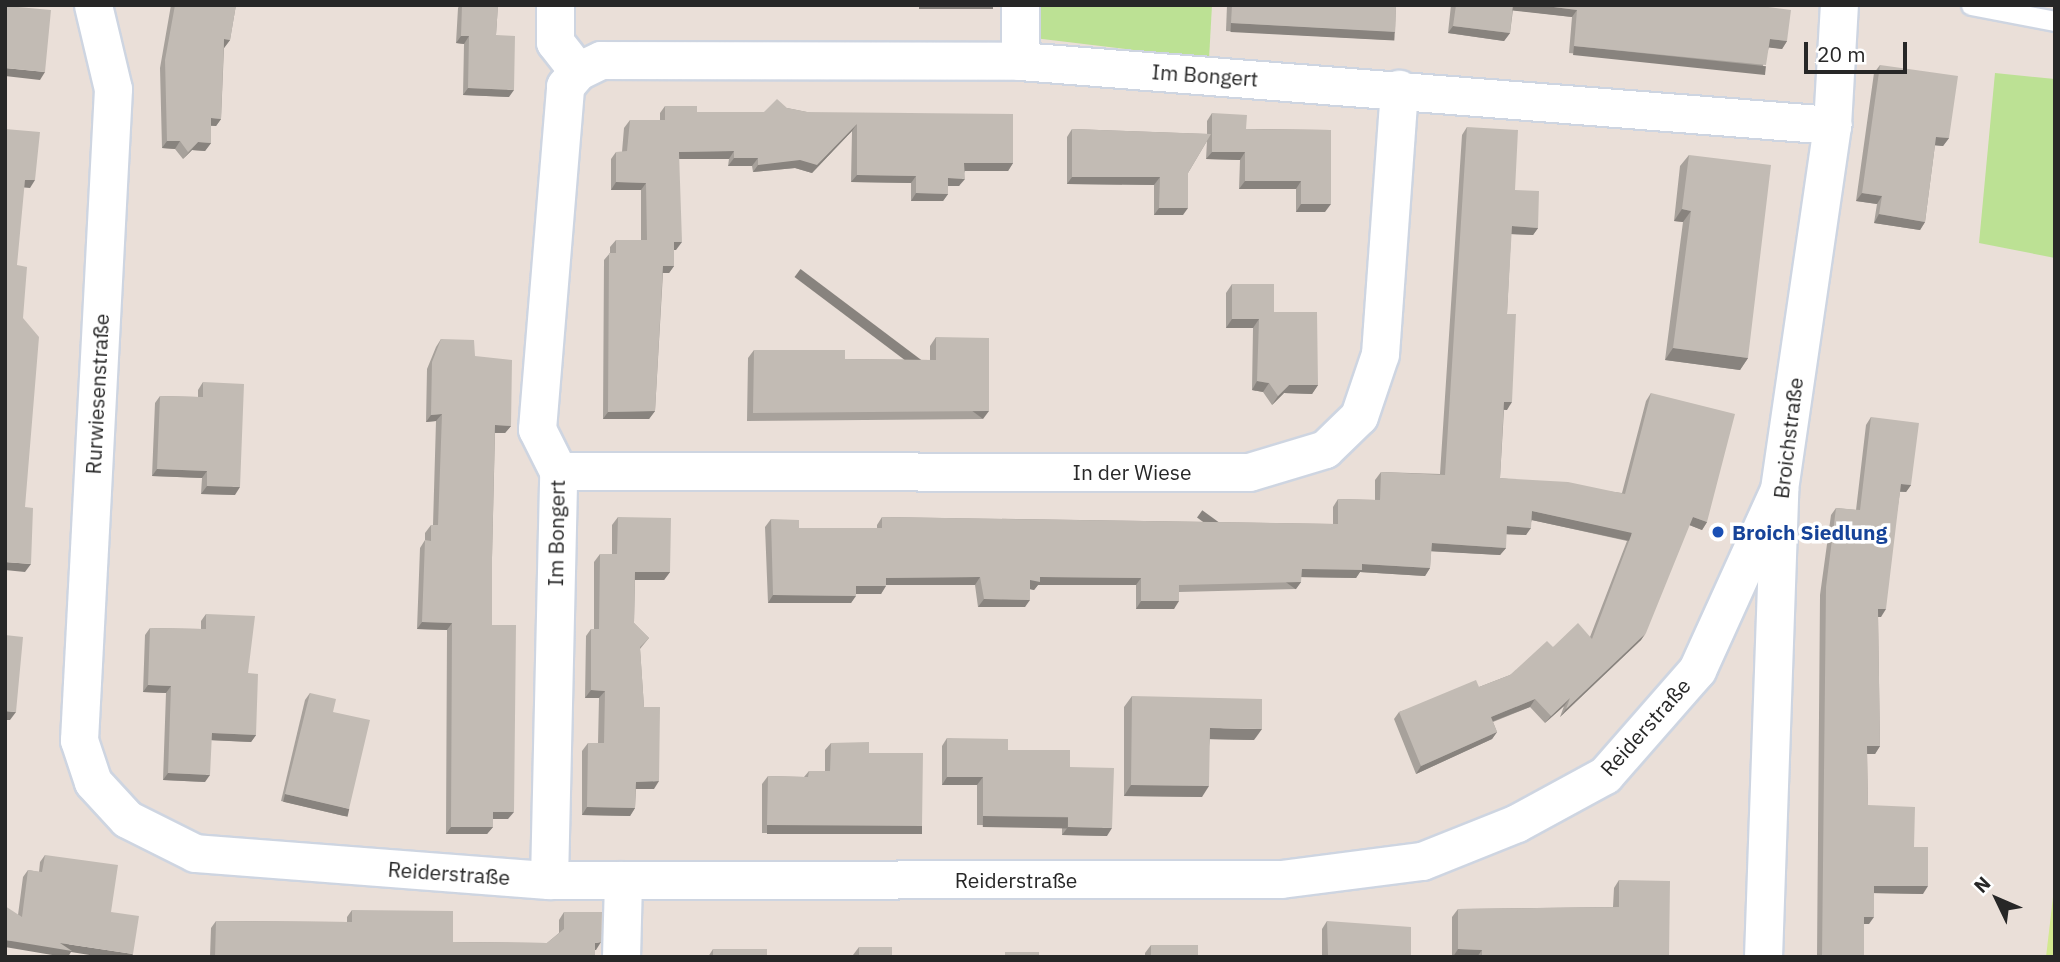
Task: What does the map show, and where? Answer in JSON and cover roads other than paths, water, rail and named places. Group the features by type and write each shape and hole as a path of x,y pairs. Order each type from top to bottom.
{"street":[{"name":"Rurwiesenstraße","path":"93,5 113,89 79,740 93,782"},
{"path":"555,5 555,42 578,71"},
{"path":"1020,5 1020,61"},
{"name":"Broichstraße","path":"1763,957 1773,772 1779,489 1832,125 1839,5"},
{"name":"Im Bongert","path":"549,880 558,471 537,429 565,86 578,71 601,60 1020,61 1832,125"},
{"name":"In der Wiese","path":"558,471 1249,472 1325,449 1359,415 1380,354 1399,89"},
{"name":"Reiderstraße","path":"93,782 127,819 195,853 549,880 1280,878 1422,861 1517,823 1605,775 1697,670 1779,489"},
{"path":"621,957 623,880"}],"lane":[{"path":"1971,5 2055,20"}],"place":[{"name":"Broich Siedlung","path":"1718,532"}]}
